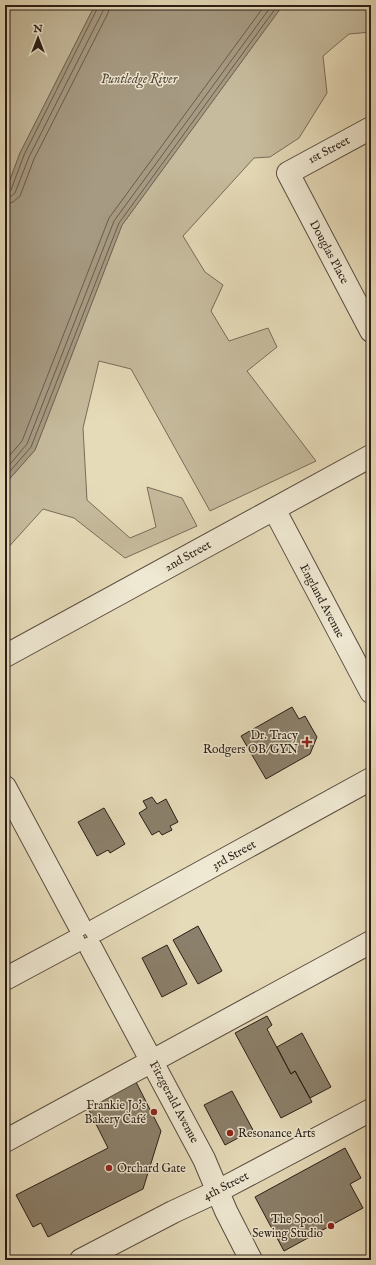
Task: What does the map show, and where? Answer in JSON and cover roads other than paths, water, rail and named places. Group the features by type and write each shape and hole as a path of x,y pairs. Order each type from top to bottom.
{"street":[{"name":"1st Street","path":"288,173 371,128"},
{"name":"Douglas Place","path":"288,173 371,331"},
{"name":"2nd Street","path":"5,656 371,456"},
{"name":"England Avenue","path":"274,509 371,692"},
{"name":"3rd Street","path":"5,979 371,779"},
{"name":"Fitzgerald Avenue","path":"5,787 204,1159 251,1260"},
{"path":"5,1141 371,942"},
{"name":"4th Street","path":"81,1260 173,1212 218,1191 371,1110"}],"water":[{"name":"Puntledge River","path":"95,5 283,5 122,225 35,450 5,484 5,193 20,153"}],"place":[{"name":"Dr. Tracy Rodgers OB/GYN","path":"307,742"},
{"name":"Frankie Jo's Bakery Café","path":"154,1112"},
{"name":"Resonance Arts","path":"230,1133"},
{"name":"Orchard Gate","path":"109,1168"},
{"name":"The Spool Sewing Studio","path":"331,1226"}]}
